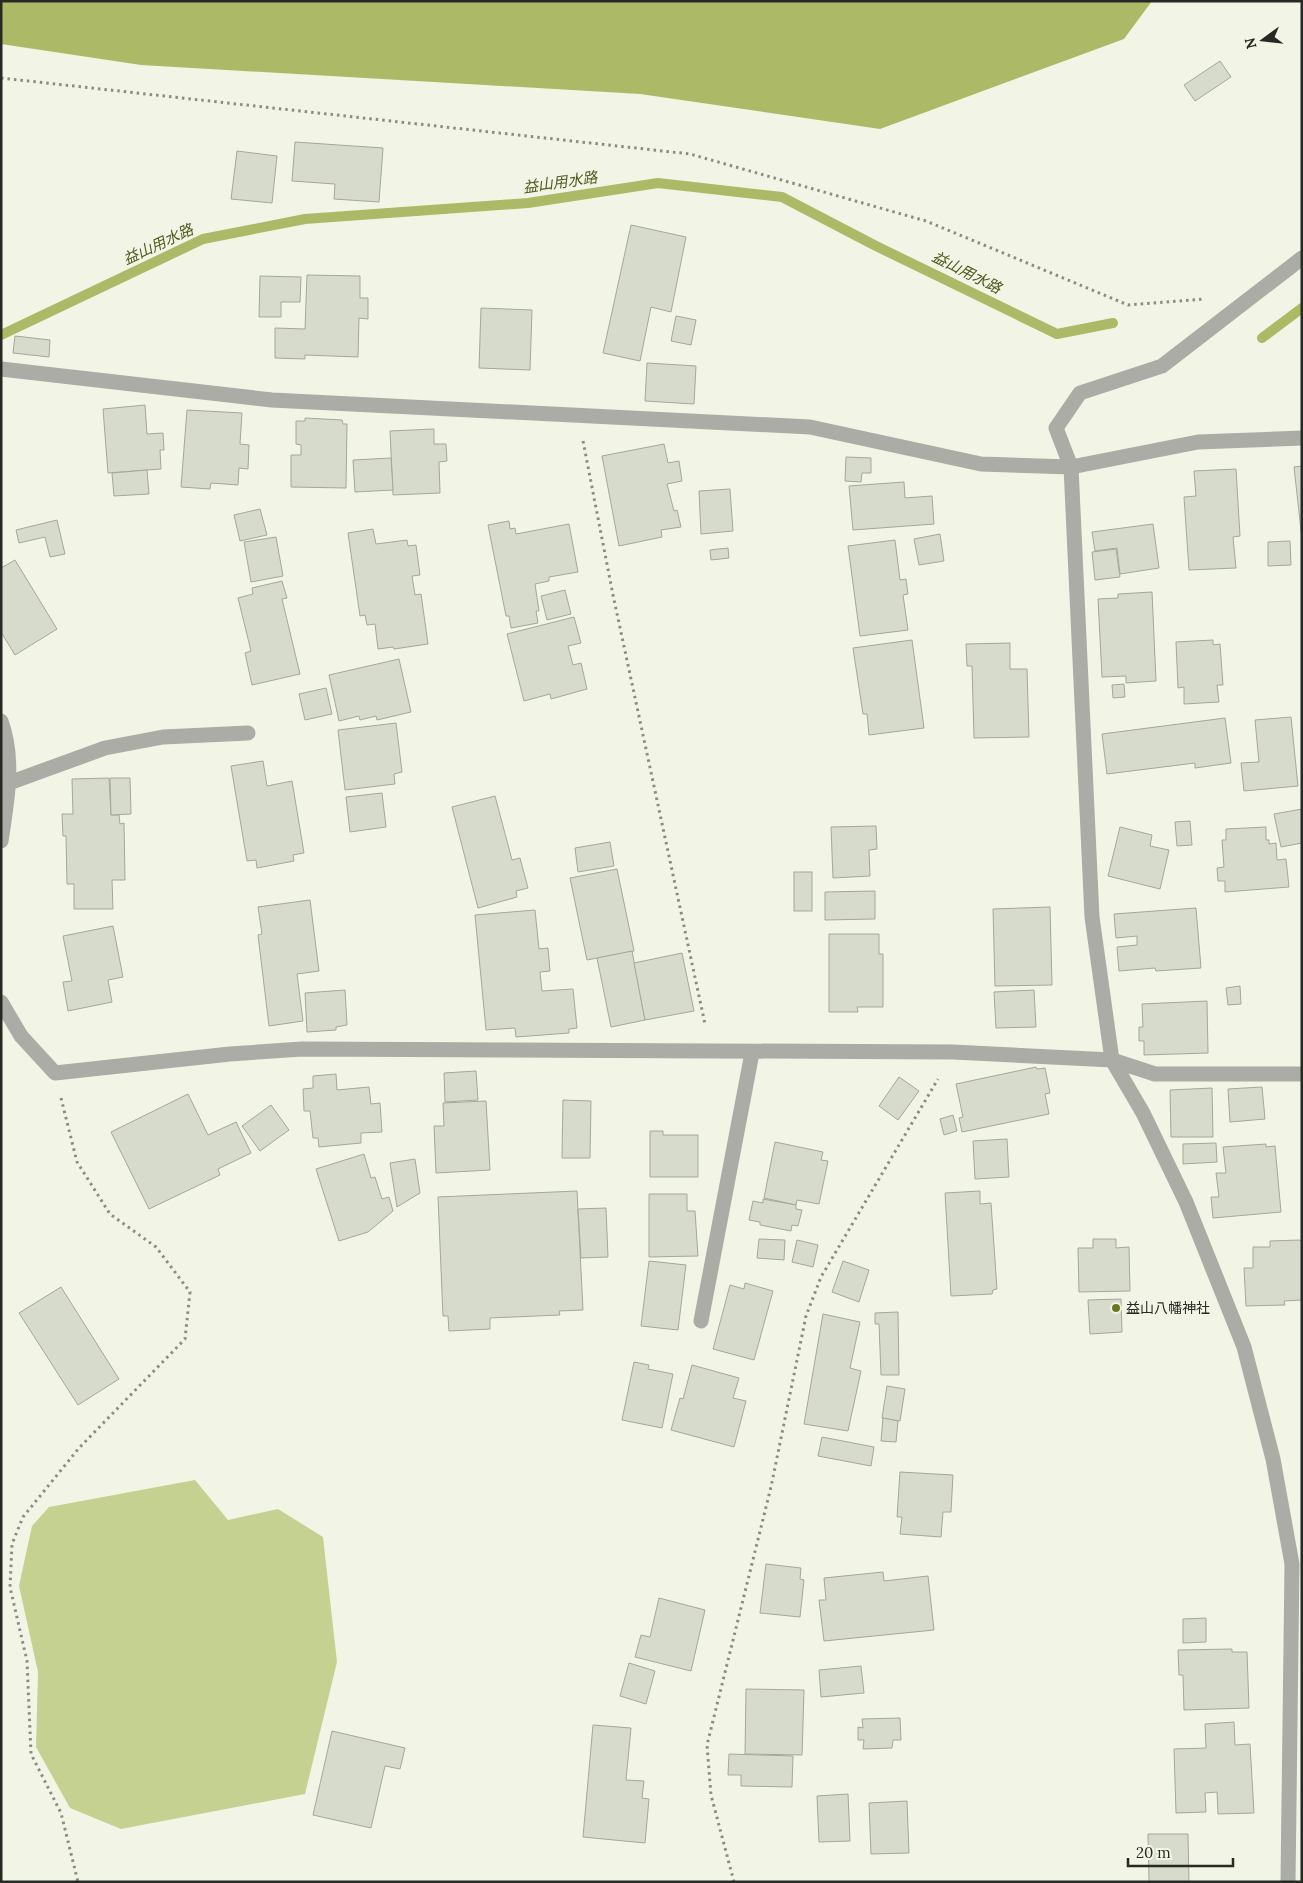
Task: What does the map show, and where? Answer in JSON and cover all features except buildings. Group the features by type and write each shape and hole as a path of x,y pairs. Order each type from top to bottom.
{"street":[{"path":"1288,1882 1292,1564 1273,1459 1244,1347 1186,1202 1143,1113 1112,1060 1092,917 1071,467 1056,428 1080,393 1162,366 1302,258"},
{"path":"1,369 272,400 810,427 981,464 1071,467 1198,442 1302,438"},
{"path":"1,721 5,732 9,783 1,841"},
{"path":"9,783 106,748 163,737 248,733"},
{"path":"1,1002 21,1036 55,1073 230,1054 302,1049 752,1053 953,1052 1112,1060 1155,1074 1302,1074"},
{"path":"701,1320 752,1053"}],"path":[{"path":"1,78 690,154 926,221 1128,305 1254,296"},
{"path":"578,414 615,605 711,1052"},
{"path":"734,1882 712,1795 707,1744 771,1487 806,1316 820,1277 953,1052"},
{"path":"55,1073 77,1162 110,1214 156,1247 190,1292 186,1339 79,1448 23,1517 12,1544 10,1587 27,1661 31,1754 61,1813 78,1882"}],"shaded area":[{"path":"1,1 1152,1 1124,39 880,129 640,94 141,65 1,44"},
{"path":"195,1480 228,1520 278,1509 323,1537 337,1662 305,1794 121,1829 70,1808 36,1747 38,1672 19,1586 32,1526 49,1507"}],"waterway":[{"name":"益山用水路","path":"1,335 203,239 305,219 528,203 658,183 782,197 876,246 1057,334 1113,323"},
{"name":"益山用水路","path":"1262,338 1302,308"}],"place":[{"name":"益山八幡神社","path":"1116,1308"}]}
